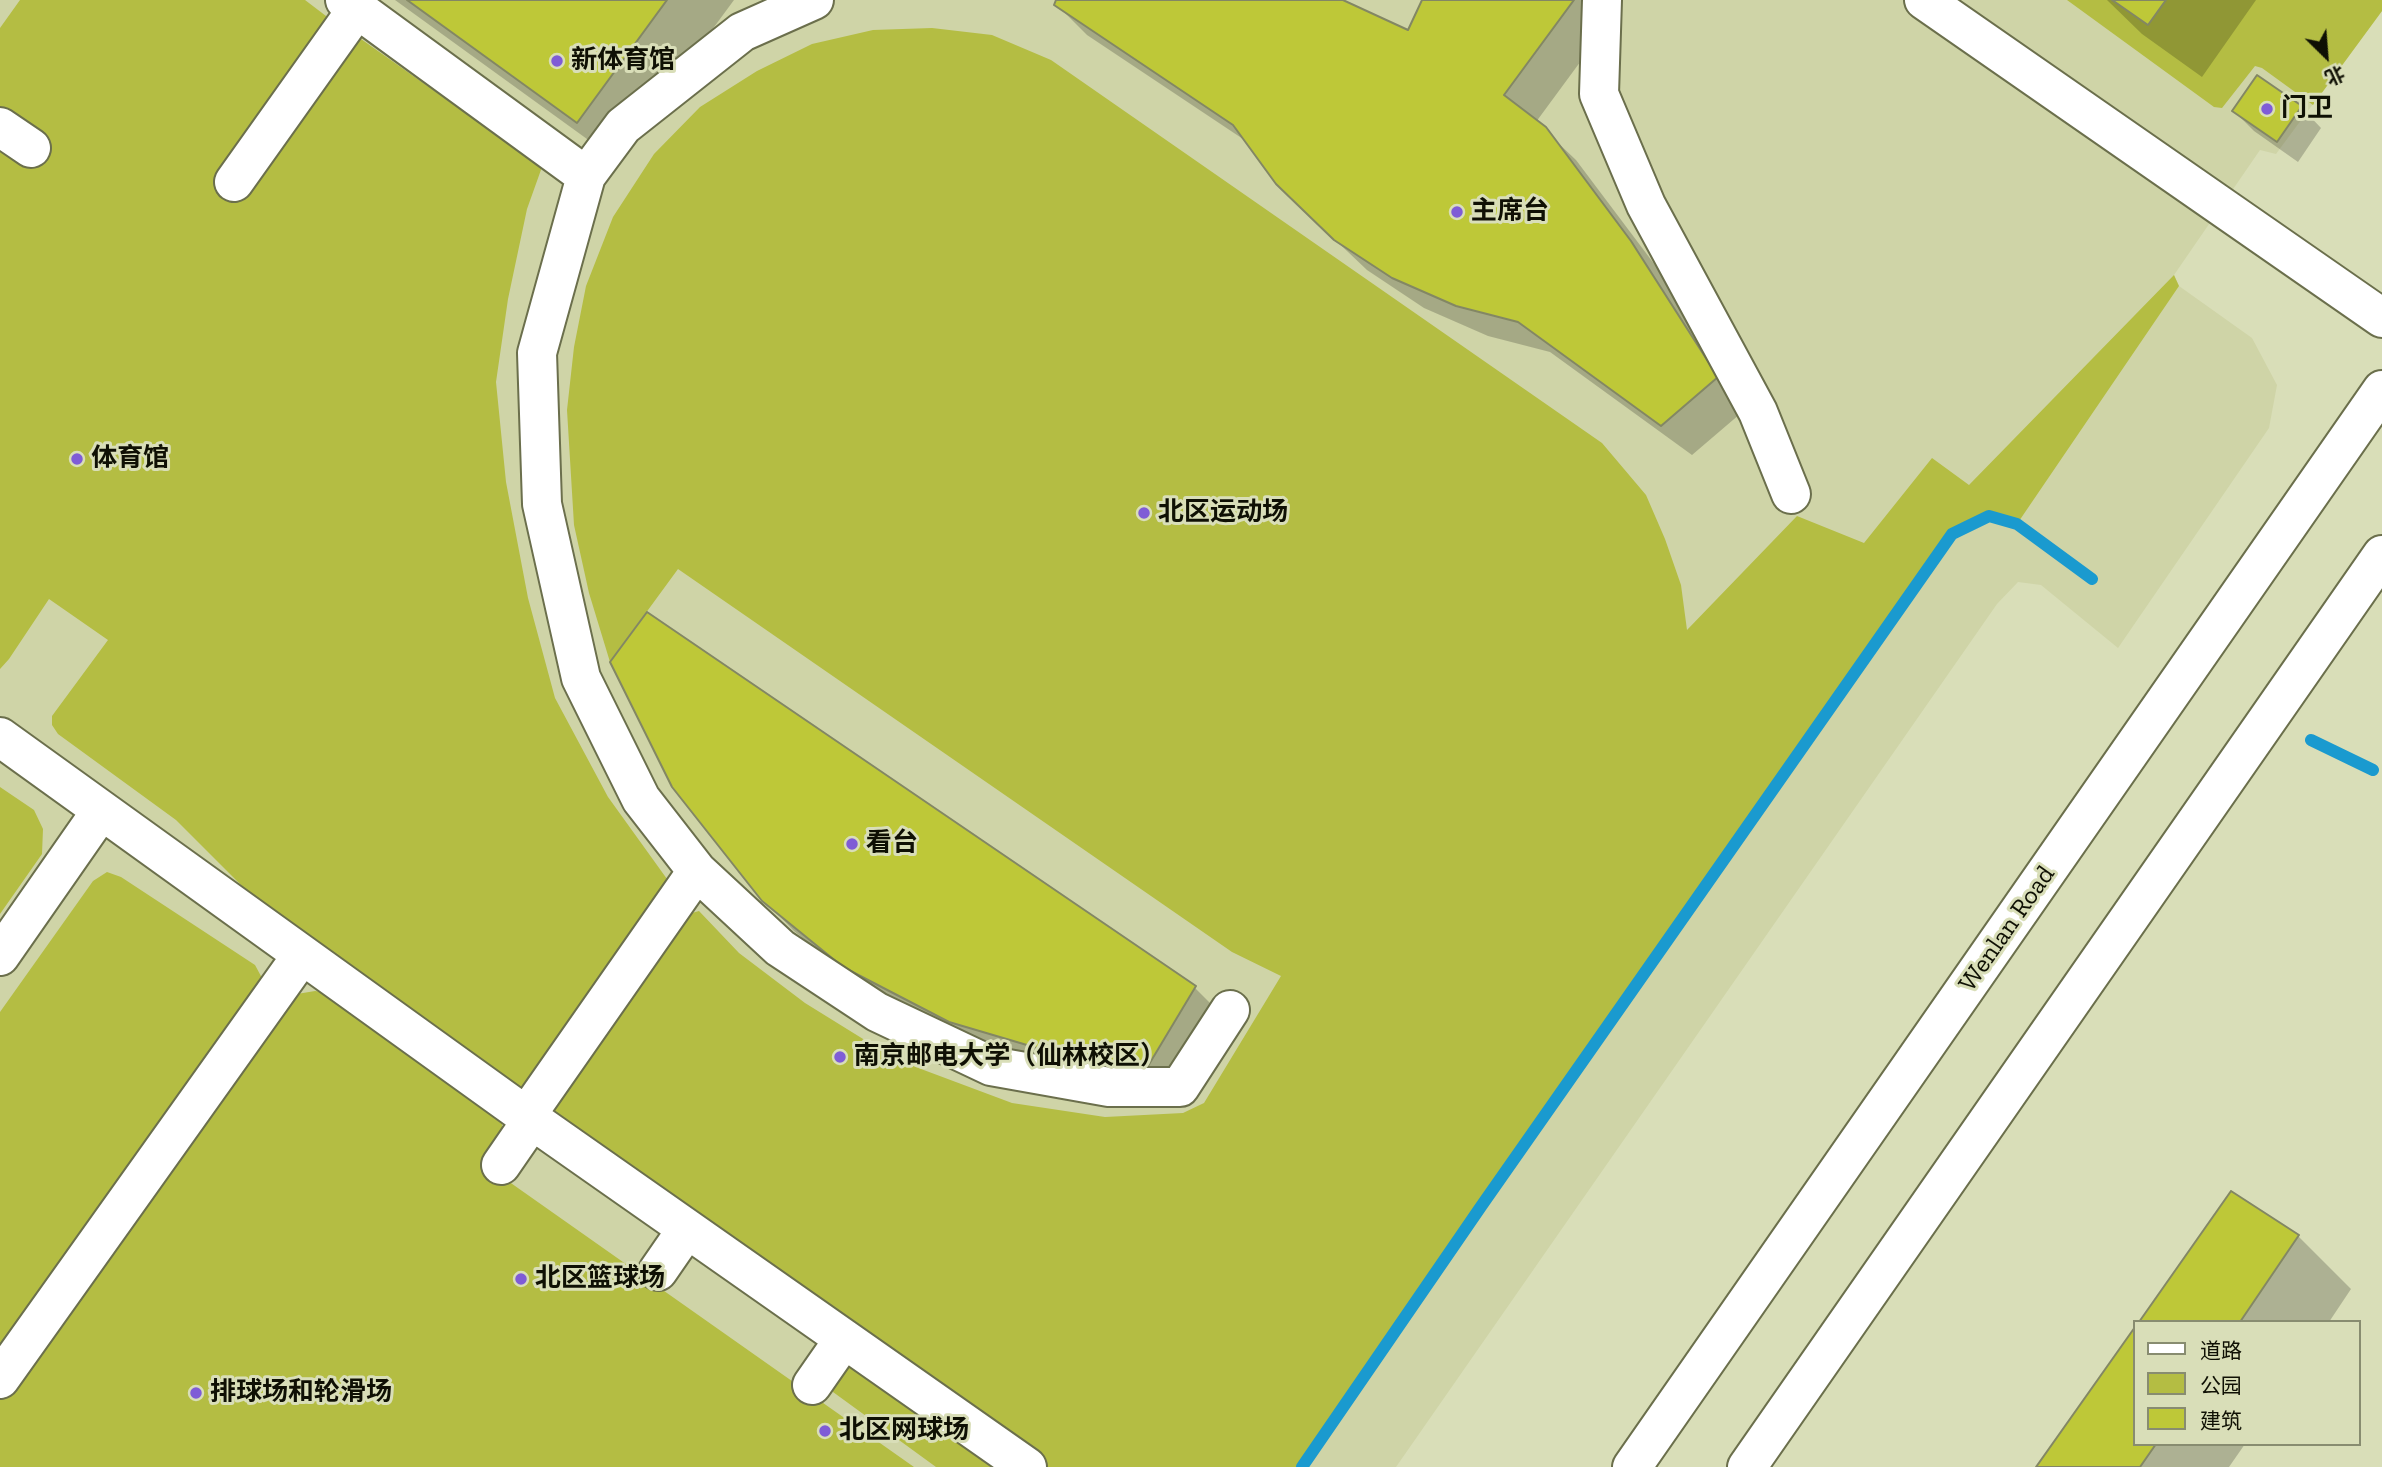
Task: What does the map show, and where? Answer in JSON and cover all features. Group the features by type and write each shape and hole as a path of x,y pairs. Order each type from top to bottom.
{"street":[{"path":"814,0 742,32 623,126 586,176 537,353 542,504 581,678 641,799 697,871 780,948 877,1012 992,1066 1109,1087 1180,1087 1230,1010"},
{"path":"1602,0 1599,94 1646,205 1758,412 1791,494"},
{"path":"1924,0 2382,318"},
{"path":"234,181 351,4 586,176"},
{"path":"0,127 31,148"},
{"name":"Wenlan Road","path":"1632,1467 2382,390"},
{"path":"1747,1467 2382,555"},
{"path":"0,737 529,1118 1027,1467"},
{"path":"0,956 101,811"},
{"path":"501,1165 529,1118 697,871"},
{"path":"0,1379 302,955"},
{"path":"658,1271 687,1229"},
{"path":"812,1385 844,1339"}],"shaded area":[{"name":"南京邮电大学（仙林校区）","path":"0,0 2382,0 2382,11 2276,154 2260,150 2174,275 2179,286 2252,338 2277,385 2269,428 2118,648 2041,585 2018,582 1997,604 1396,1467 0,1467"}],"green space":[{"path":"20,0 305,0 330,22 361,39 542,167 527,209 508,299 496,382 506,482 528,598 555,698 608,797 667,879 665,888 518,1089 274,918 176,820 58,734 52,725 52,716 108,640 49,599 0,669 0,28"},
{"path":"2067,0 2382,0 2382,11 2313,105 2262,68 2255,66 2222,108 2214,107"},
{"name":"北区运动场","path":"932,28 992,35 1051,60 1602,443 1646,495 1681,585 1687,630 1797,516 1864,543 1932,458 1969,485 2174,275 2179,286 2017,524 1989,516 1952,535 1482,1205 1302,1467 1046,1467 552,1113 552,1104 692,913 699,911 739,953 805,1003 897,1060 1012,1103 1105,1117 1183,1113 1204,1103 1281,976 1232,952 678,569 610,662 589,593 574,525 567,410 574,347 586,286 613,217 654,154 700,107 757,71 812,44 873,30"},
{"path":"0,787 34,810 43,829 42,854 0,914"},
{"path":"107,872 121,877 255,965 262,978 0,1357 0,1012 93,881"},
{"path":"315,991 330,993 502,1121 502,1131 481,1162 914,1467 0,1467 0,1397 297,994"},
{"path":"855,1362 1002,1467 936,1467 833,1392 829,1375"}],"building":[{"name":"新体育馆","path":"407,0 667,0 577,123"},
{"name":"主席台","path":"1056,0 1343,0 1408,30 1422,0 1574,0 1504,95 1546,127 1631,241 1718,377 1661,426 1518,322 1456,306 1392,278 1334,240 1276,184 1233,125 1054,5"},
{"path":"2112,0 2166,0 2148,25"},
{"name":"门卫","path":"2257,75 2302,106 2277,142 2232,111"},
{"name":"看台","path":"647,612 1196,986 1145,1071 1054,1053 949,1022 843,967 762,901 672,787 610,662"},
{"path":"2231,1191 2299,1235 2241,1320 2140,1320"},
{"path":"2134,1328 2134,1446 2155,1446 2140,1467 2036,1467"}],"waterway":[{"path":"1302,1467 1952,534 1989,516 2017,524 2092,579"},
{"path":"2311,740 2373,770"}],"place":[{"name":"新体育馆","path":"557,61"},
{"name":"门卫","path":"2267,109"},
{"name":"主席台","path":"1457,212"},
{"name":"体育馆","path":"77,459"},
{"name":"北区运动场","path":"1144,513"},
{"name":"看台","path":"852,844"},
{"name":"南京邮电大学（仙林校区）","path":"840,1057"},
{"name":"北区篮球场","path":"521,1279"},
{"name":"排球场和轮滑场","path":"196,1393"},
{"name":"北区网球场","path":"825,1431"}]}
